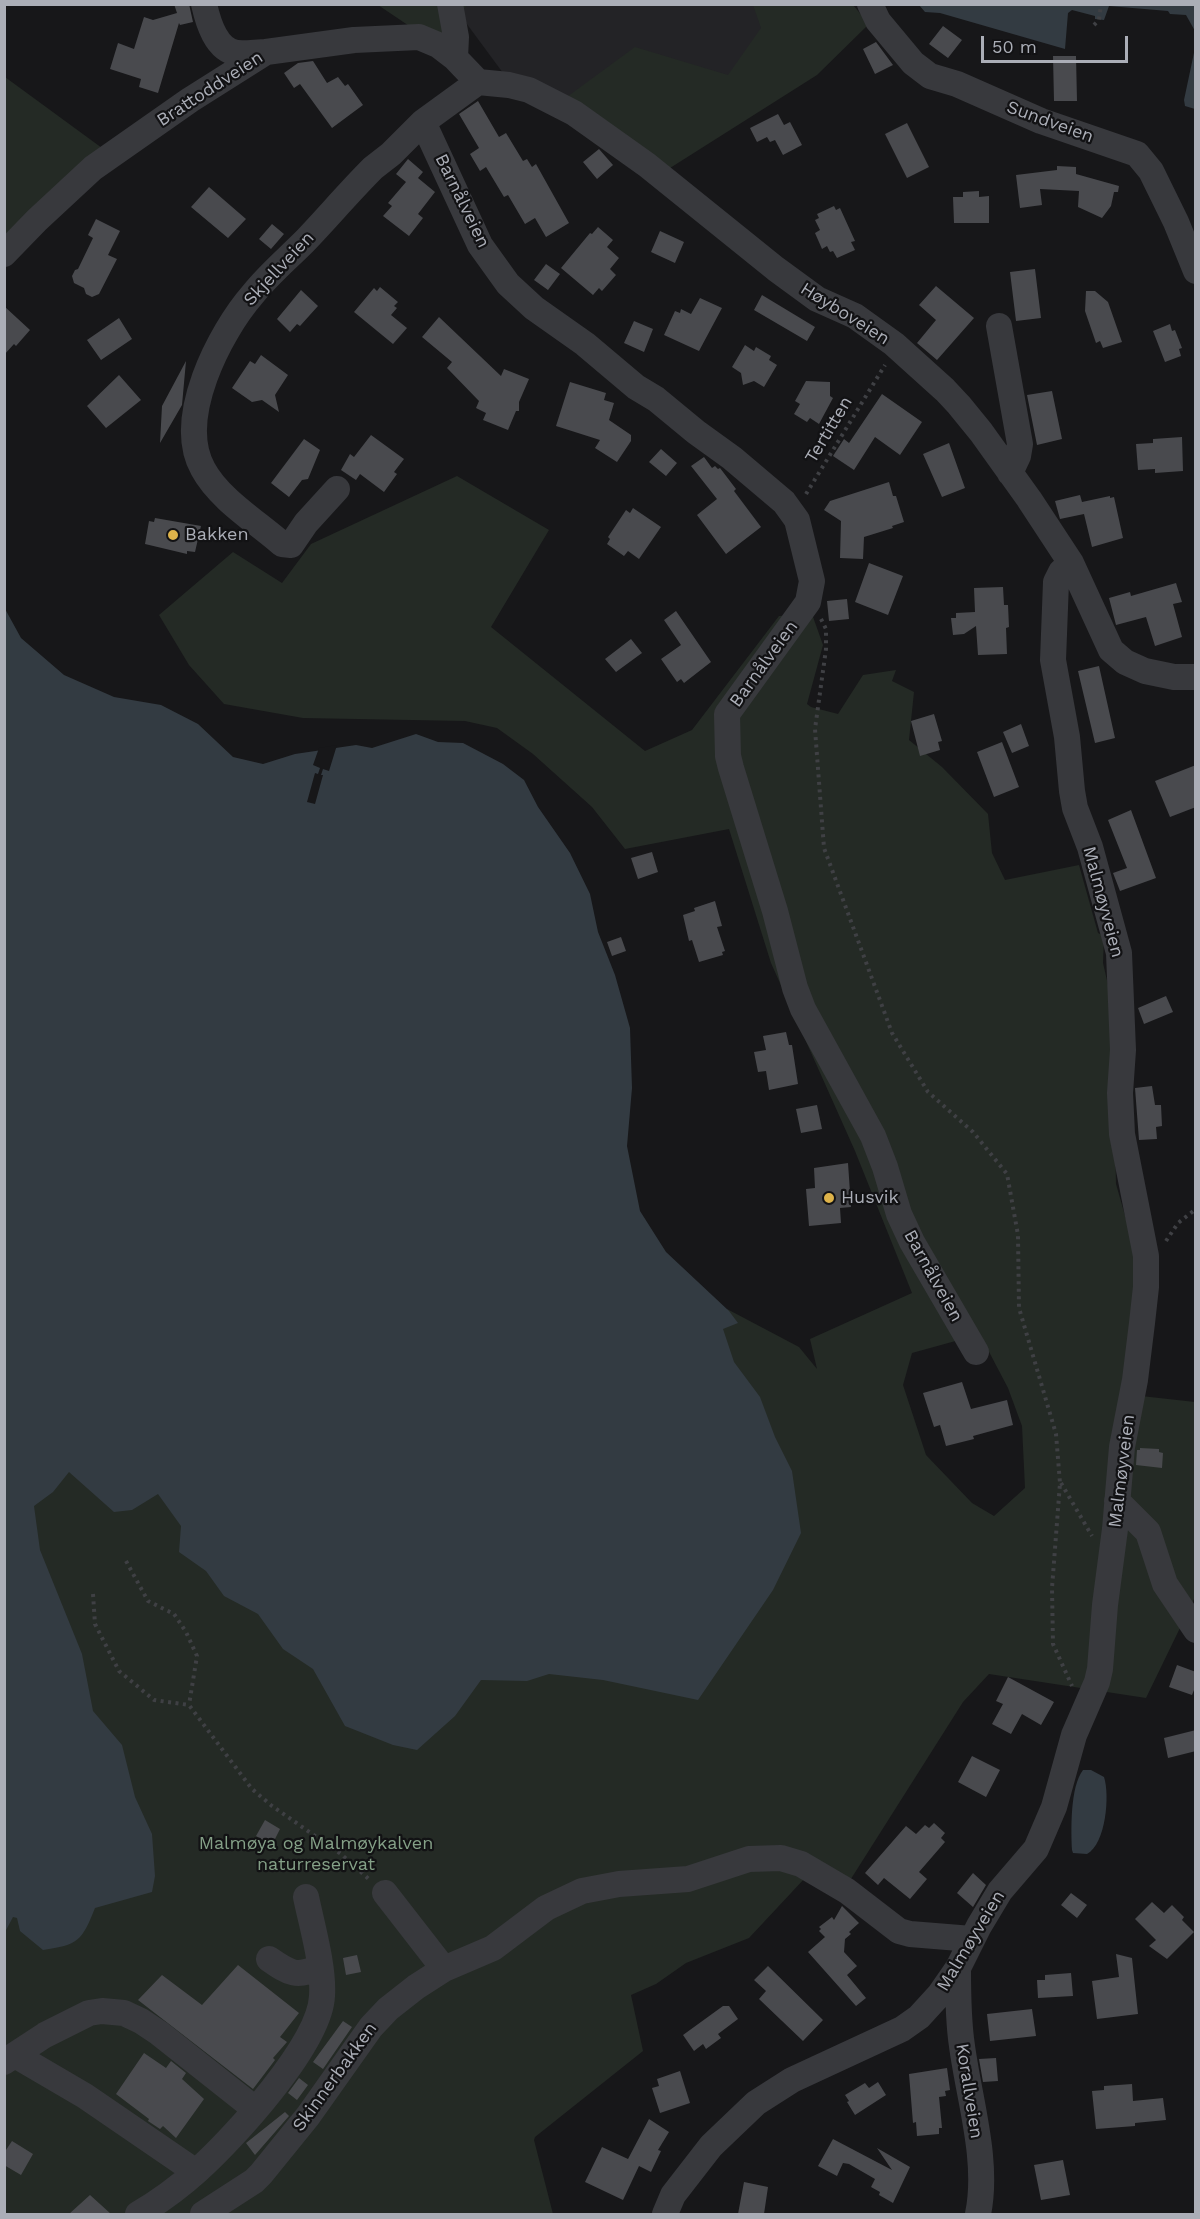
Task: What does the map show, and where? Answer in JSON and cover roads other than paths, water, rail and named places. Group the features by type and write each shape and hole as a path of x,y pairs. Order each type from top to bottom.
{"street":[{"path":"204,4 218,40 226,49 236,53 266,51"},
{"path":"450,4 456,37 455,58 478,82"},
{"name":"Sundveien","path":"870,4 878,21 892,38 913,63 930,76 957,84 1041,121 1137,154 1151,171 1176,222 1196,271"},
{"name":"Brattoddveien","path":"4,254 93,168 190,100 266,51 354,40 419,37 438,45 455,58"},
{"name":"Skjellveien","path":"338,489 306,523 291,545 282,544 229,499 203,470 197,458 194,440 199,395 224,334 252,294 306,240 343,198 423,122 478,82"},
{"name":"Høyboveien","path":"478,82 509,85 529,90 574,113 647,165 809,293 855,316 875,329 945,390 981,432 1071,563 1111,650 1125,662 1145,671 1174,677 1196,677"},
{"name":"Barnålveien","path":"423,122 480,245 508,284 534,308 585,344 636,387 656,399 732,458 784,502 797,520 812,581 808,602 727,714 728,756 801,1002 873,1136 899,1214 912,1242 976,1352"},
{"path":"999,326 1020,444 1018,456 1010,473"},
{"name":"Malmøyveien","path":"665,2214 673,2195 711,2146 743,2114 792,2080 912,2023 940,1994 958,1968 1000,1891 1032,1855 1042,1837 1054,1807 1074,1735 1086,1710 1100,1669 1122,1448 1135,1380 1142,1323 1146,1287 1146,1256 1122,1134 1120,1093 1123,1050 1119,953 1090,847 1075,808 1067,737 1053,660 1056,582 1061,572 1071,563"},
{"path":"1117,1502 1148,1532 1166,1584 1196,1630"},
{"name":"Skinnerbakken","path":"204,2214 261,2174 308,2116 378,2018 416,1987 444,1969 494,1948 546,1908 582,1891 626,1883 688,1879 734,1863 759,1858 781,1858 801,1864 847,1891 899,1931 972,1939"},
{"path":"385,1893 444,1969"},
{"path":"138,2214 175,2190 220,2150 296,2057 316,2021 322,1996 306,1897"},
{"path":"269,1959 284,1970 296,1974 319,1967"},
{"name":"Korallveien","path":"958,1968 962,2045 979,2155 981,2187 978,2214"},
{"path":"196,2172 130,2125 18,2053 71,2020 89,2013 102,2011 124,2013 159,2033 255,2109"}],"place":[{"name":"Bakken","path":"173,535"},
{"name":"Husvik","path":"829,1198"}],"park label":[{"name":"Malmøya og Malmøykalven naturreservat","path":"316,1854"}]}
